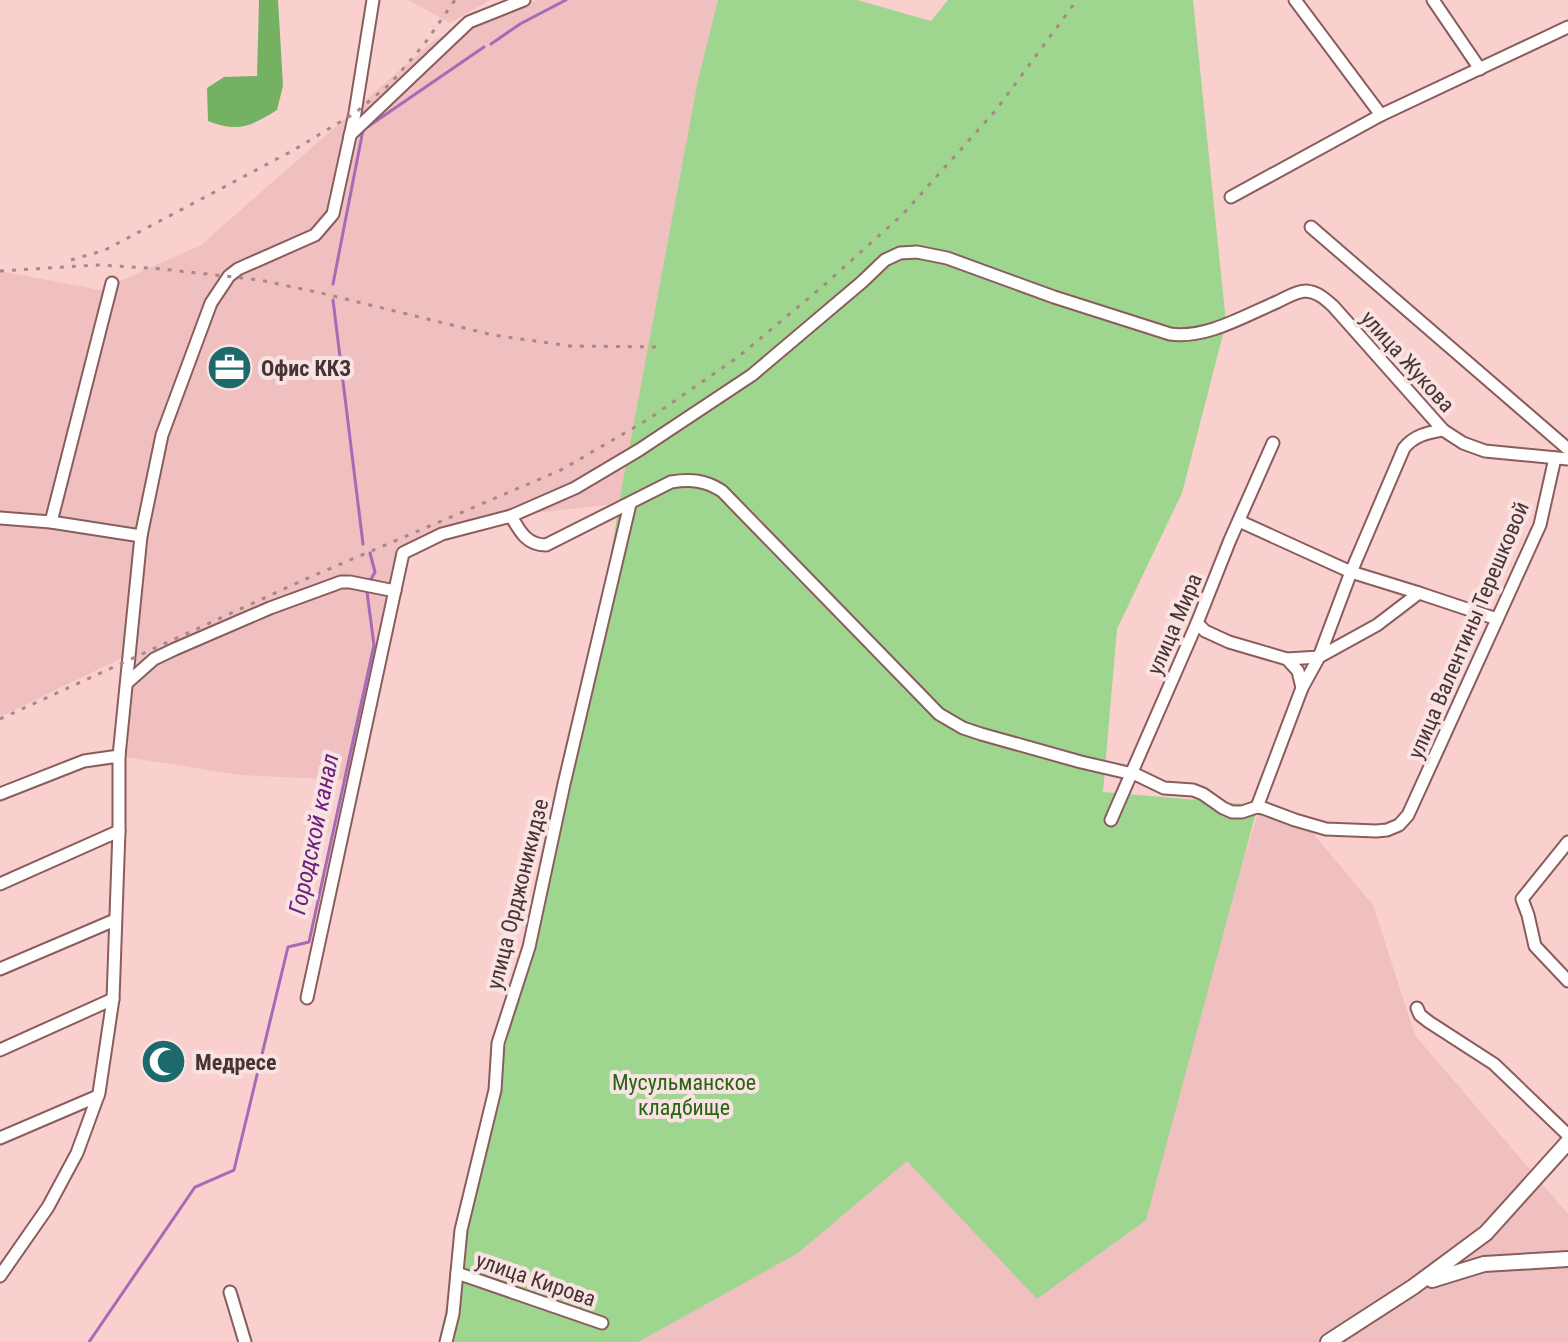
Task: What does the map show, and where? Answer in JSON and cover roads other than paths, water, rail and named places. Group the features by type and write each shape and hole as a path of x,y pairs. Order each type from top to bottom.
{"street":[{"path":"0,1276 55,1194 77,1153 98,1096 113,999 119,756 141,536 162,435 211,303 229,276 238,269 315,235 333,214 373,0"},
{"path":"349,135 469,22 524,0"},
{"path":"1295,0 1381,115"},
{"path":"1433,0 1480,69"},
{"path":"1231,197 1381,115 1568,27"},
{"name":"улица Жукова","path":"1311,227 1568,449"},
{"name":"улица Жукова","path":"511,516 575,488 639,450 752,375 885,260 900,253 917,252 947,258 1054,297 1183,336 1229,322 1300,292 1316,293 1333,306 1443,430 1463,443 1485,451 1562,458"},
{"path":"51,522 112,283"},
{"path":"307,998 403,553 442,534 511,516 520,533 528,540 546,545 671,482 686,479 701,481 722,491 939,714 951,722 981,734 1131,773 1164,788 1193,790 1223,808 1242,812 1257,807 1302,688 1319,657 1404,448 1411,439 1421,434 1443,430"},
{"name":"улица Мира","path":"1111,820 1273,443"},
{"name":"улица Валентины Терешковой","path":"1257,807 1326,829 1387,830 1399,825 1408,815 1540,525 1562,458"},
{"name":"улица Орджоникидзе","path":"446,1342 453,1314 461,1230 495,1090 498,1043 529,947 630,504"},
{"path":"0,518 51,522 141,536"},
{"path":"1239,521 1351,572 1497,619"},
{"path":"127,683 154,659 175,649 270,608 341,582 395,591"},
{"path":"1197,623 1205,631 1229,642 1287,659 1319,657 1377,625 1419,593"},
{"path":"1287,659 1298,671 1302,688"},
{"path":"0,794 84,761 119,756"},
{"path":"0,884 119,831"},
{"path":"1566,850 1522,899 1535,946 1568,981"},
{"path":"0,969 115,920"},
{"path":"0,1050 113,999"},
{"path":"1417,1008 1429,1022 1494,1064 1568,1135"},
{"path":"0,1138 98,1096"},
{"path":"1328,1342 1413,1287 1486,1233 1568,1142"},
{"path":"1413,1287 1448,1273 1484,1264 1568,1259"},
{"name":"улица Кирова","path":"457,1273 602,1323"},
{"path":"230,1292 245,1342"}],"waterway":[{"name":"Городской канал","path":"491,44 520,24 566,0"},
{"name":"Городской канал","path":"333,284 363,130 484,47"},
{"name":"Городской канал","path":"333,300 363,544"},
{"name":"Городской канал","path":"369,583 375,572 370,553"},
{"name":"Городской канал","path":"89,1342 195,1187 234,1170 288,947 309,942 374,645 367,592"}],"railway":[{"path":"71,260 105,250 292,151 355,113 391,83 425,43 455,0"},
{"path":"0,719 308,578 561,470 647,420 738,357 903,214 996,110 1077,0"},
{"path":"0,271 98,265 260,280 493,335 570,346 663,347"}],"place":[{"name":"Офис ККЗ","path":"230,368"},
{"name":"Медресе","path":"164,1062"}],"park label":[{"name":"Мусульманское кладбище","path":"684,1094"}]}
